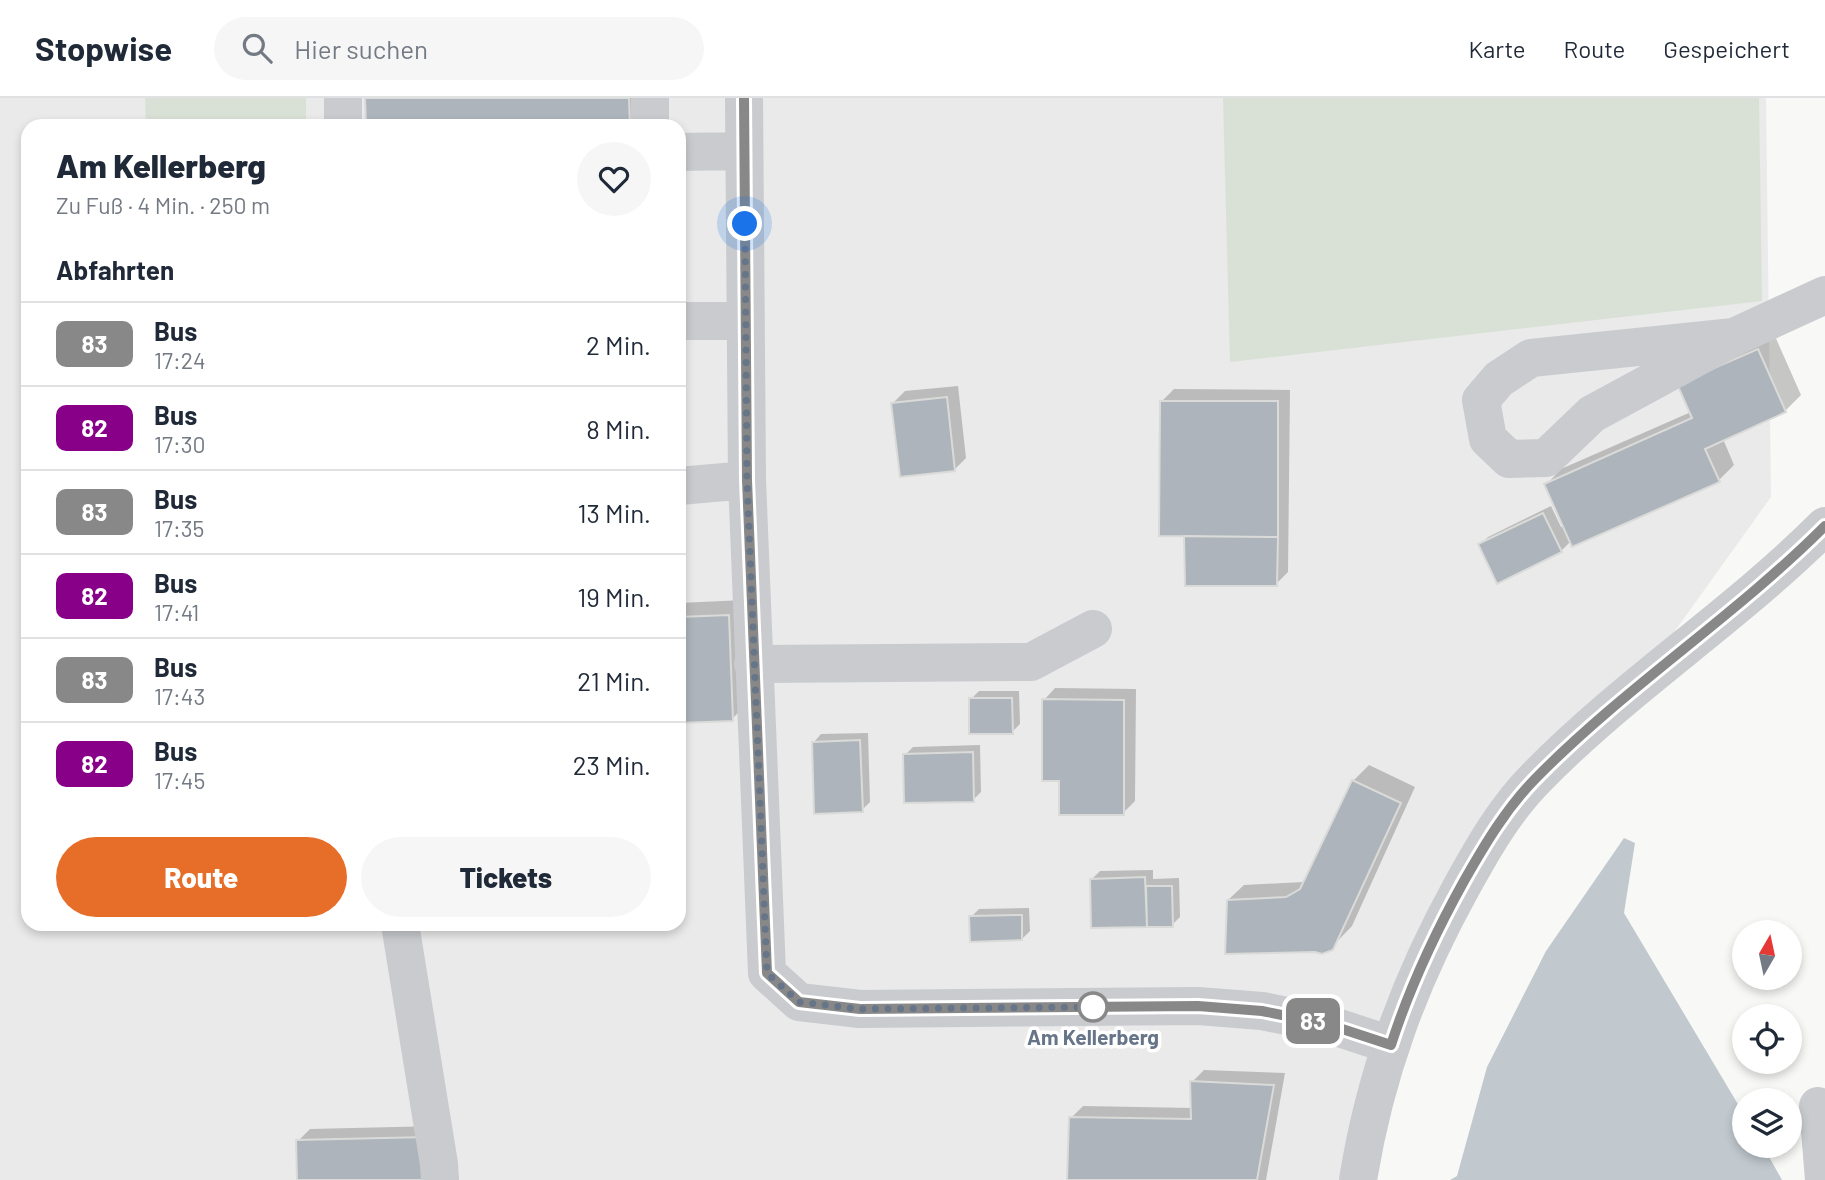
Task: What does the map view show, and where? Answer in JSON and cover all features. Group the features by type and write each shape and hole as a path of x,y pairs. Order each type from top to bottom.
{"street":[{"path":"343,98 343,119"},
{"path":"650,98 650,119"},
{"path":"744,98 747,480 767,973 799,1002 860,1009 1211,1007 1262,1011 1327,1024 1391,1045"},
{"path":"686,152 744,151"},
{"path":"1734,337 1531,358 1499,379 1481,400 1488,439 1509,459 1546,458 1592,415 1734,337 1825,295"},
{"path":"686,321 746,321"},
{"path":"686,485 747,480"},
{"path":"1358,1180 1367,1124 1391,1045 1423,958 1490,836 1535,778 1634,688 1790,561 1825,526"},
{"path":"753,664 1031,662 1093,629"},
{"path":"401,931 440,1180"},
{"path":"1818,1106 1824,1180"}],"shaded area":[{"path":"0,98 1766,98 1771,497 1634,688 1454,900 1362,1180 0,1180"},
{"path":"145,98 306,98 306,119 146,119"},
{"path":"1223,98 1759,98 1762,301 1230,362"},
{"path":"1624,838 1635,843 1624,913 1732,1094 1732,1158 1770,1158 1782,1180 1450,1180 1457,1176 1487,1067 1546,951"}],"building":[{"path":"365,98 629,98 630,119 366,119"},
{"path":"1758,349 1786,412 1705,449 1720,482 1572,547 1544,484 1692,418 1677,384"},
{"path":"947,397 955,471 900,477 891,403"},
{"path":"1160,401 1278,401 1278,537 1159,536"},
{"path":"1543,513 1562,552 1497,584 1478,544"},
{"path":"1184,536 1278,537 1277,586 1185,586"},
{"path":"729,615 733,721 686,723 686,617"},
{"path":"969,698 1012,698 1013,734 969,734"},
{"path":"1042,699 1124,700 1124,815 1059,815 1059,781 1042,781"},
{"path":"860,740 863,812 814,814 812,742"},
{"path":"973,752 974,802 904,803 903,754"},
{"path":"1352,780 1401,803 1333,950 1322,954 1225,954 1227,900 1286,897 1300,889"},
{"path":"1145,877 1147,927 1091,928 1090,879"},
{"path":"1146,886 1172,886 1173,927 1147,927"},
{"path":"1022,915 1022,940 970,942 969,916"},
{"path":"1190,1081 1274,1085 1257,1180 1067,1180 1069,1117 1191,1119"},
{"path":"427,1137 428,1180 297,1180 296,1140"}],"bus line":[{"name":"83","path":"744,98 747,480 767,973 799,1002 860,1009 1198,1006 1262,1011 1327,1024 1391,1045 1423,958 1454,900 1490,836 1535,778 1634,688 1790,561 1825,526"}],"place":[{"name":"Am Kellerberg","path":"1093,1007"}],"route":[{"path":"745,224 747,480 767,973 799,1002 860,1009 1093,1007"}]}
